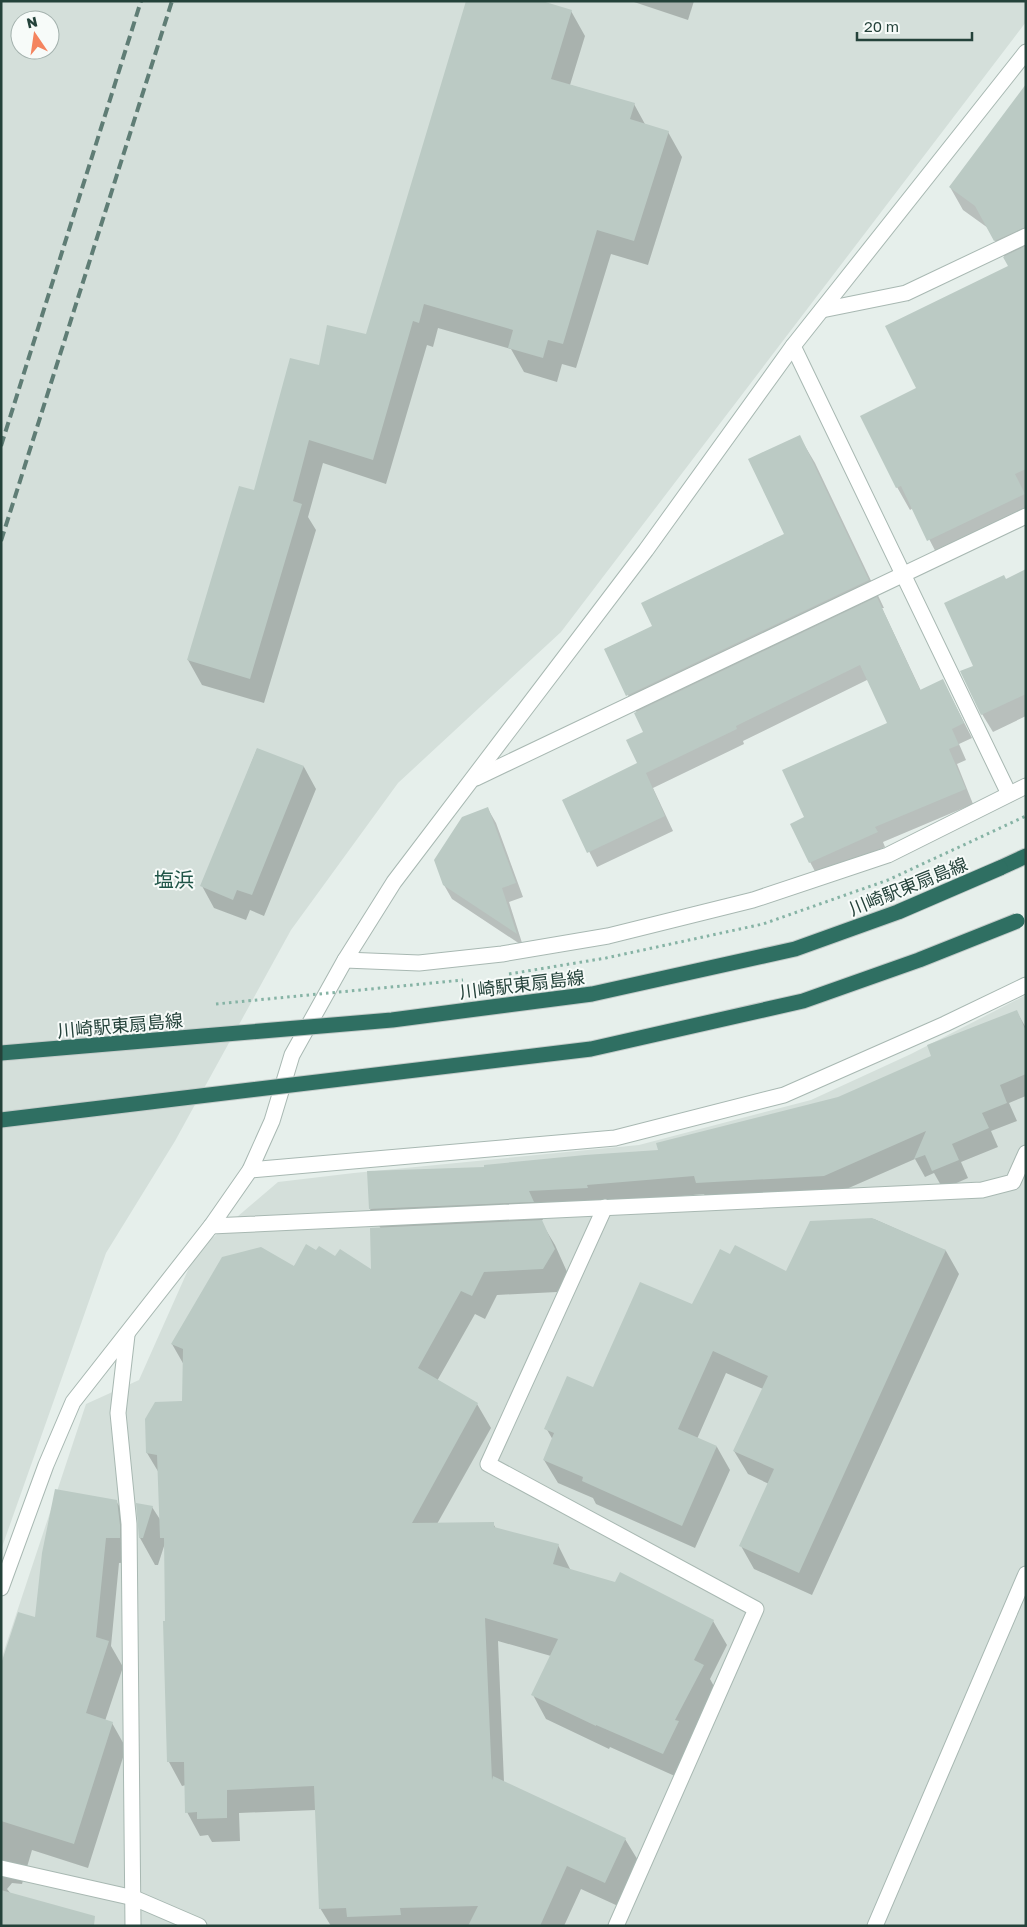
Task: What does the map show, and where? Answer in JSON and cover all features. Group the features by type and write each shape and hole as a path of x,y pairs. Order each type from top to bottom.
{"highway":[{"name":"川崎駅東扇島線","path":"1,1054 392,1020 592,994 795,948 898,912 1026,856"},
{"path":"1,1120 591,1049 803,1001 918,960 1021,919"}],"street":[{"path":"1,1588 46,1465 73,1402 211,1226 250,1170 272,1121 292,1055 345,960 394,882 646,550 793,346 1026,52"},
{"path":"822,310 906,293 1026,236"},
{"path":"793,346 1009,794"},
{"path":"472,780 1026,516"},
{"path":"345,960 419,962 502,954 608,936 753,900 888,855 1026,786"},
{"path":"250,1170 614,1138 784,1095 945,1024 1026,985"},
{"path":"211,1226 982,1190 1013,1182 1026,1153"},
{"path":"605,1207 488,1464 756,1609 616,1926"},
{"path":"127,1333 118,1413 129,1524 133,1926"},
{"path":"876,1926 1026,1574"},
{"path":"1,1868 134,1898 199,1926"}],"path":[{"path":"504,975 606,958 763,924 888,880 1026,816"},
{"path":"212,1005 466,980"}],"shaded area":[{"path":"1,1 1026,1 1026,22 561,632 398,783 291,930 175,1141 106,1253 1,1550"},
{"path":"1026,995 1026,1926 1,1926 1,1660 86,1404 139,1380 196,1252 278,1182 639,1145 811,1100 911,1054"}],"building":[{"path":"466,1 542,1 572,10 551,79 635,103 630,119 669,131 634,241 597,230 563,344 548,340 543,358 508,348 513,330 424,304 419,323 413,321 373,460 309,440 293,501 302,504 250,679 187,660 239,486 254,490 290,358 319,365 327,325 366,334"},
{"path":"1026,84 1026,227 994,241 975,206 949,187"},
{"path":"1026,246 1026,469 1015,474 1025,494 927,541 901,486 896,488 860,416 916,388 885,326 1008,266 1003,257"},
{"path":"800,435 869,580 626,696 604,649 652,626 641,603 784,534 748,459"},
{"path":"1026,569 1026,694 981,715 960,671 973,666 944,603 1004,575 1006,579"},
{"path":"877,597 920,690 943,679 964,723 952,729 959,745 949,749 966,789 875,827 878,832 809,863 790,824 804,817 782,770 887,723 860,665 736,726 737,729 646,773 665,816 587,853 562,800 637,763 626,740 643,732 634,713"},
{"path":"257,748 304,766 252,895 237,890 233,900 200,886"},
{"path":"488,807 516,883 502,888 517,934 443,885 434,860 462,817"},
{"path":"1017,1010 1026,1031 1026,1074 1000,1085 1007,1103 982,1113 989,1128 952,1144 959,1160 932,1171 925,1155 914,1159 926,1131 824,1176 696,1183 694,1176 587,1185 588,1188 529,1191 534,1202 369,1209 367,1171 484,1167 484,1165 585,1155 658,1150 656,1143 838,1097 931,1056 927,1045"},
{"path":"872,1218 946,1250 799,1573 739,1546 774,1469 733,1451 768,1376 713,1351 678,1429 717,1446 682,1526 582,1481 583,1477 543,1460 554,1433 544,1429 567,1376 593,1387 640,1282 692,1304 720,1249 730,1254 735,1245 786,1271 810,1221"},
{"path":"542,1220 555,1249 543,1269 484,1272 472,1296 461,1291 418,1368 478,1403 412,1523 494,1522 494,1527 559,1544 553,1564 615,1582 620,1572 714,1620 694,1660 704,1665 675,1720 679,1721 663,1754 596,1726 531,1695 558,1639 485,1618 492,1780 493,1776 626,1838 605,1883 567,1866 540,1926 468,1926 478,1906 400,1908 401,1915 347,1917 346,1908 319,1909 314,1786 227,1790 227,1818 197,1819 197,1812 185,1813 184,1762 167,1762 163,1621 165,1621 164,1538 160,1538 157,1455 146,1453 145,1419 155,1402 182,1401 183,1349 171,1344 222,1257 261,1247 294,1266 306,1244 316,1250 319,1246 335,1256 340,1249 371,1269 370,1228"},
{"path":"55,1489 117,1500 120,1525 120,1538 106,1538 96,1637 109,1641 86,1713 113,1722 74,1844 1,1821 1,1664 18,1612 35,1617 42,1553"},
{"path":"136,1503 153,1506 143,1538 139,1538"},
{"path":"1,1890 95,1916 94,1926 1,1926"}],"railway":[{"path":"1,446 141,1"},
{"path":"1,541 172,1"}],"district":[{"name":"塩浜","path":"174,879"}]}
